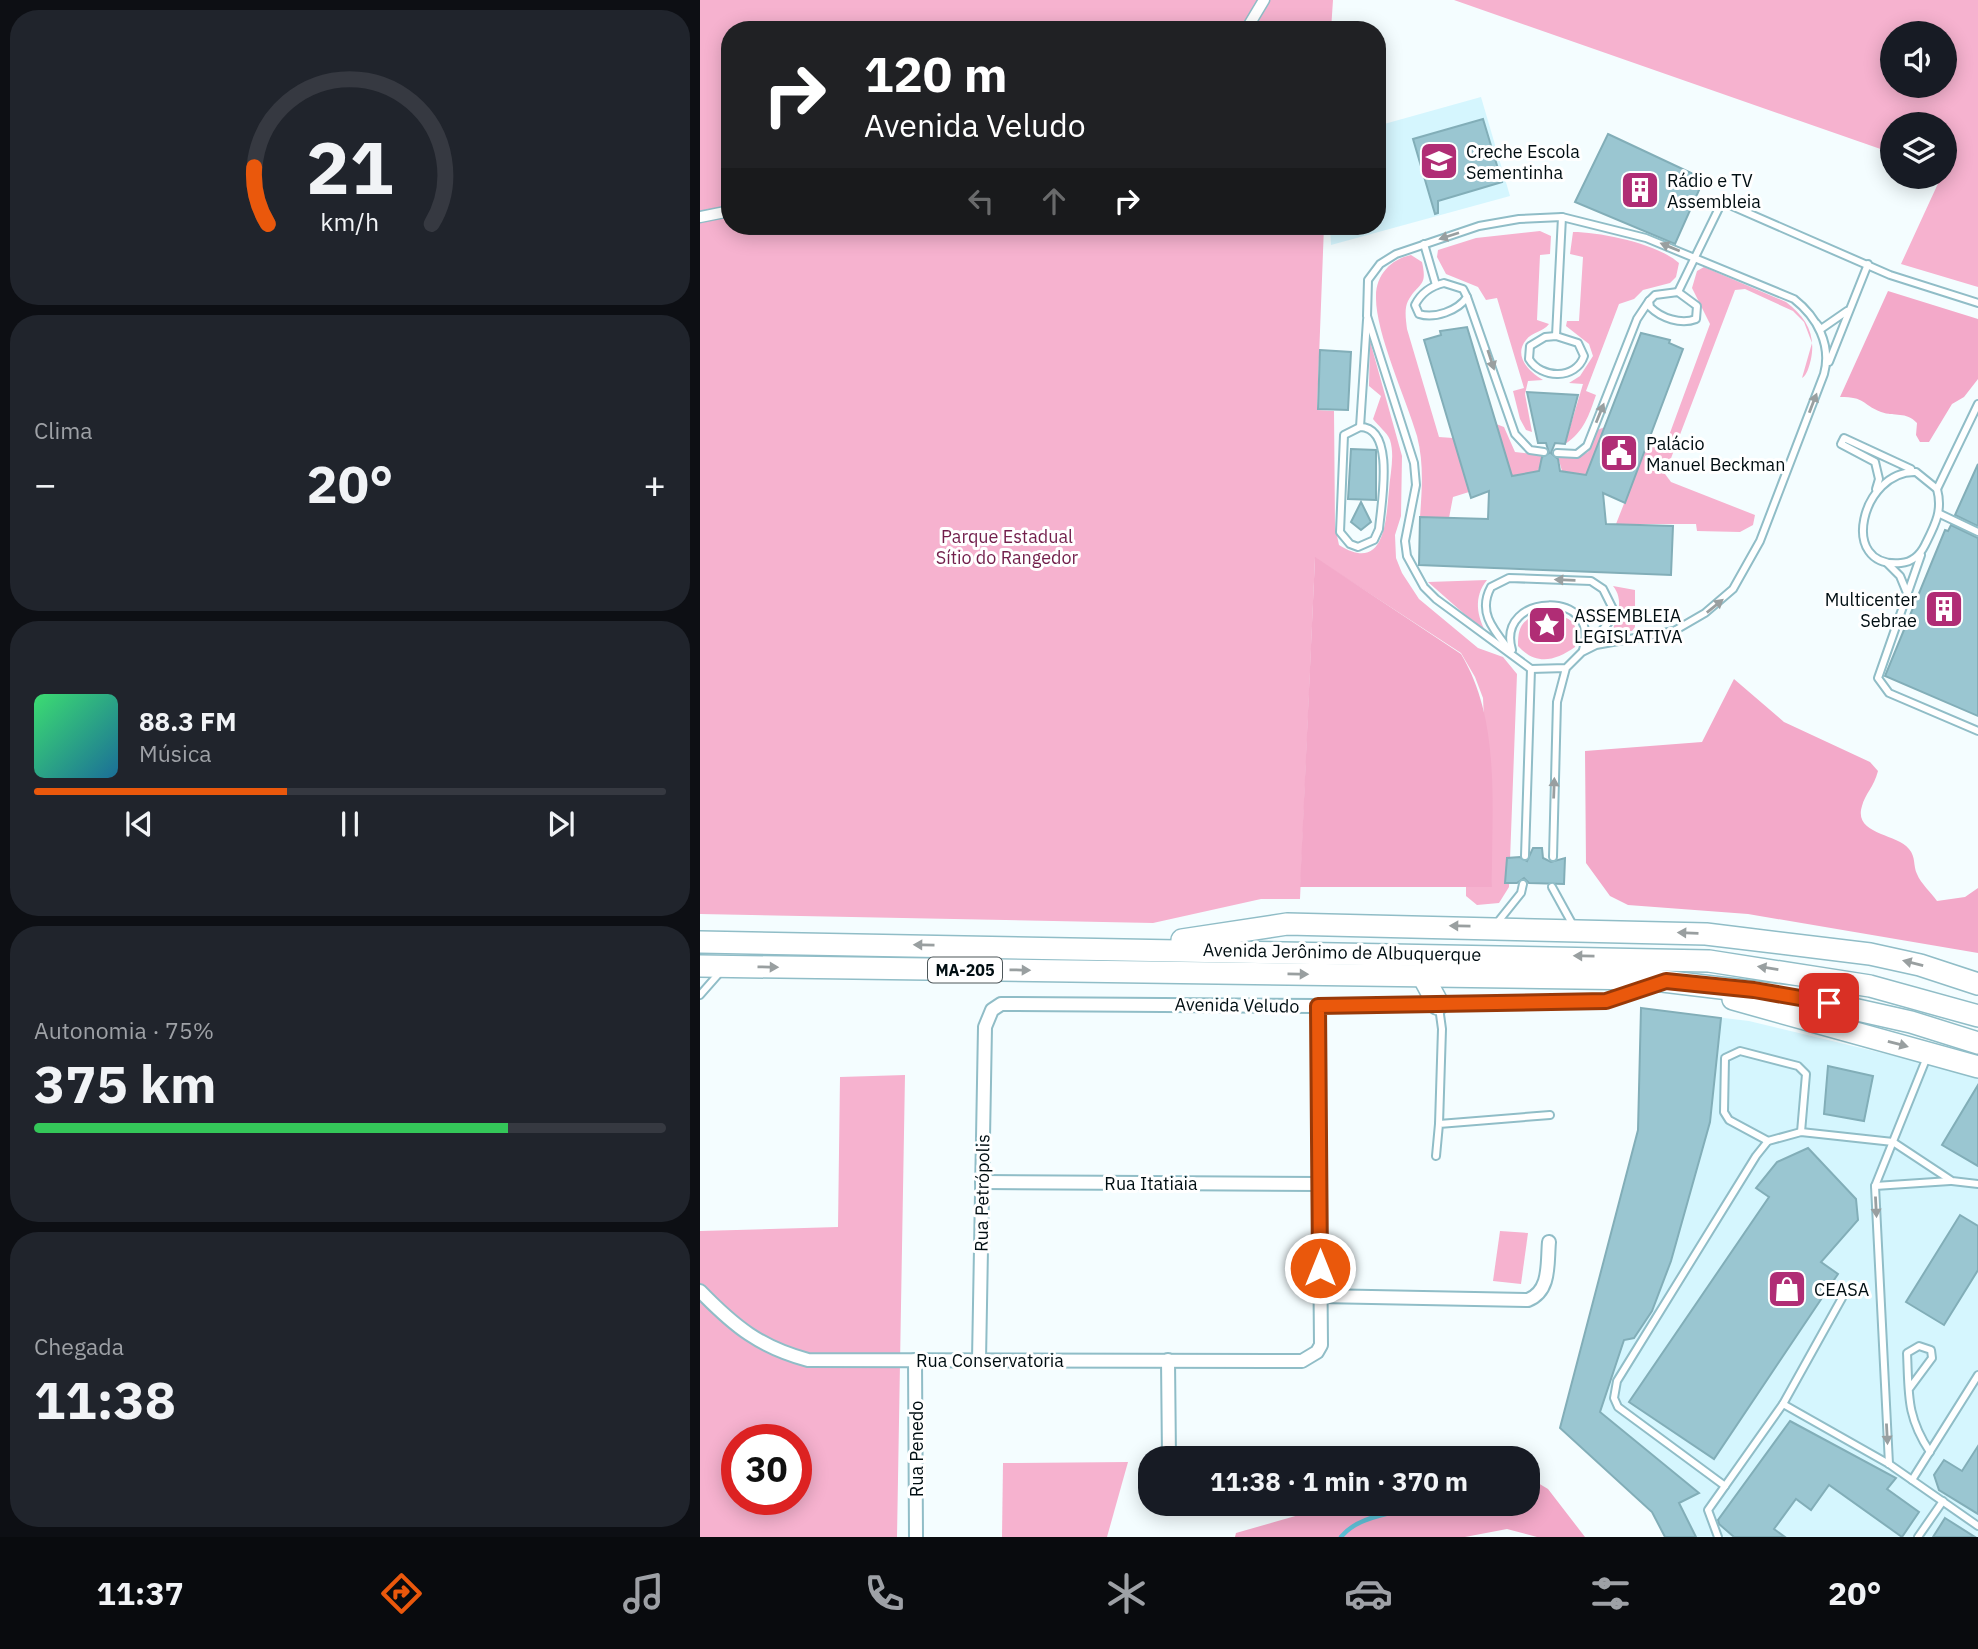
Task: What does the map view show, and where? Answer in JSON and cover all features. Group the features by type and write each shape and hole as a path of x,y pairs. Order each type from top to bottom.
{"main road":[{"path":"1139,949 1287,923 1575,929 1762,939 1888,958 1978,984"},
{"path":"1230,973 1219,966 1214,950 1220,939 1232,931"},
{"name":"Avenida Jerônimo de Albuquerque","path":"700,942 1709,961 1856,984 1978,1016"},
{"name":"Avenida Jerônimo de Albuquerque","path":"700,966 1666,981 1754,990 1854,1008 1978,1042"},
{"path":"1423,976 1438,1004"},
{"name":"Avenida Jerônimo de Albuquerque","path":"1666,981 1978,1067"}],"street":[{"path":"1251,21 1264,0"},
{"path":"700,217 721,213"},
{"name":"Avenida Veludo","path":"985,1027 992,1010 1007,1002 1318,1006 1606,1001 1666,981"},
{"path":"1318,1006 1320,1296 1528,1300 1541,1293 1545,1285 1549,1242"},
{"name":"Rua Petrópolis","path":"979,1360 985,1027"},
{"name":"Rua Itatiaia","path":"982,1182 1319,1184"},
{"name":"Rua Conservatoria","path":"700,1291 745,1333 775,1351 808,1360 1302,1361 1317,1352 1321,1345 1320,1296"},
{"name":"Rua Penedo","path":"915,1360 916,1537"},
{"path":"1168,1360 1169,1446"}],"lane":[{"path":"1678,292 1720,206 1725,204 1890,275 1978,303"},
{"path":"1556,335 1562,217"},
{"path":"1360,427 1368,280 1375,270 1396,254 1479,226 1520,219 1562,217 1621,230 1794,299 1821,329 1851,307"},
{"path":"1424,244 1436,285"},
{"path":"1582,652 1609,641 1655,637 1674,631 1705,613 1732,589 1760,541 1868,264"},
{"path":"1467,297 1463,304 1427,316 1419,314 1415,304 1436,285 1454,284 1463,289 1476,314 1515,434 1524,447 1544,452"},
{"path":"1557,453 1577,454 1587,446 1637,319 1649,301 1655,295 1678,292 1696,306 1698,315 1691,321 1665,317 1655,312 1649,301"},
{"path":"1367,316 1414,463 1416,485 1405,541 1407,556 1419,580 1436,599 1531,668 1566,668"},
{"path":"1815,322 1825,344 1824,374"},
{"path":"1556,335 1578,343 1584,356 1575,369 1562,374 1541,370 1529,359 1530,346 1536,341 1556,335"},
{"path":"1978,404 1937,489 1940,514 1922,552 1880,668 1881,685 1889,693 1978,732"},
{"path":"1360,427 1369,427 1375,432 1384,457 1380,529 1374,540 1358,547 1350,544 1340,532 1343,435 1360,427"},
{"path":"1908,595 1900,576 1869,551 1862,534 1863,520 1880,479 1877,466 1870,458 1841,444 1844,438 1916,472 1937,489"},
{"path":"1874,497 1889,479 1898,474 1916,472"},
{"path":"1940,514 1978,532"},
{"path":"1887,563 1905,563 1922,552"},
{"path":"1513,655 1487,619 1486,596 1501,581 1509,578 1591,581 1603,589 1613,609 1609,622 1600,635 1566,668 1557,702 1553,856"},
{"path":"1513,655 1509,633 1515,619 1529,608 1565,607 1578,613 1586,641 1582,652"},
{"path":"1525,856 1531,668"},
{"path":"1494,927 1509,911 1523,884"},
{"path":"1552,887 1575,929"},
{"path":"700,995 726,967"},
{"path":"1436,1156 1442,1024 1438,1004"},
{"path":"1768,1141 1730,1120 1724,1112 1722,1065 1731,1054 1740,1051 1798,1066 1808,1082 1801,1132"},
{"path":"1889,1464 1875,1186 1929,1052"},
{"path":"1439,1124 1550,1115"},
{"path":"1725,1486 1628,1418 1614,1398 1617,1381 1756,1156 1768,1141 1801,1132 1893,1142 1952,1181"},
{"path":"1875,1186 1952,1181 1978,1184"},
{"path":"1718,1537 1708,1510 1783,1404 1842,1298"},
{"path":"1909,1389 1932,1358 1931,1350 1919,1346 1907,1353 1909,1389 1912,1422 1930,1452"},
{"path":"1912,1480 1978,1375"},
{"path":"1783,1404 1889,1464 1978,1526"},
{"path":"1918,1537 1942,1501"}],"shaded area":[{"name":"Creche Escola Sementinha","path":"1481,97 1510,196 1386,230 1386,123"},
{"name":"Creche Escola Sementinha","path":"1330,235 1368,235 1331,245"},
{"path":"1888,291 1978,319 1978,379 1964,397 1952,404 1929,442 1920,442 1916,435 1917,423 1913,419 1881,412 1859,400 1840,397"},
{"path":"1315,557 1461,654 1474,680 1489,737 1493,797 1492,887 1300,887"},
{"path":"1734,679 1784,722 1870,762 1878,771 1862,806 1861,816 1864,823 1909,849 1919,878 1937,901 1965,897 1978,888 1978,953 1748,914 1628,905 1610,896 1586,863 1585,751 1702,742"},
{"name":"CEASA","path":"1641,1008 1749,1021 1978,1076 1978,1537 1665,1537 1652,1511 1560,1428 1638,1130"},
{"path":"1540,1484 1548,1489 1585,1537 1537,1537 1507,1529 1465,1537 1235,1537 1236,1533 1296,1516 1540,1516"}],"green space":[{"name":"Parque Estadual Sítio do Rangedor","path":"700,0 1333,0 1332,21 721,21 721,235 1324,235 1317,410 1334,411 1335,526 1339,545 1354,552 1366,553 1374,548 1380,540 1386,515 1392,452 1389,437 1373,419 1381,396 1369,386 1370,341 1402,456 1401,516 1395,535 1396,558 1402,573 1419,599 1478,648 1503,657 1517,674 1509,887 1499,903 1477,905 1466,896 1466,887 1492,887 1483,698 1475,677 1461,653 1315,558 1300,899 1261,899 1153,923 700,914"},
{"path":"1454,0 1978,0 1978,287 1901,264 1935,189 1957,189 1957,112 1880,112 1880,149"},
{"path":"1540,231 1551,236 1550,254 1540,255 1537,320 1549,324 1528,337 1521,352 1524,363 1543,380 1528,381 1525,394 1532,432 1526,430 1520,419 1513,391 1524,388 1497,298 1486,300 1478,287 1446,274 1437,257 1438,250 1476,238"},
{"path":"1573,232 1629,240 1658,250 1679,263 1676,277 1670,283 1643,290 1634,299 1619,304 1586,391 1596,395 1591,409 1581,428 1565,444 1583,384 1569,383 1580,376 1593,356 1589,344 1566,326 1567,321 1579,321 1583,257 1570,254"},
{"path":"1411,255 1422,262 1424,276 1407,304 1407,329 1439,437 1453,438 1469,492 1453,497 1449,518 1420,517 1422,476 1417,436 1380,328 1377,311 1377,288 1382,275 1391,264"},
{"path":"1704,267 1786,302 1804,320 1811,334 1812,343 1804,322 1793,311 1745,289 1735,290 1665,474 1671,482 1755,515 1753,525 1740,532 1697,531 1696,524 1616,524 1649,440 1662,443 1667,441 1710,324 1692,288 1697,271"},
{"path":"1812,343 1811,359 1802,378"},
{"path":"1496,424 1504,427 1515,452 1543,455 1538,471 1512,476"},
{"path":"1605,427 1586,475 1562,471 1558,457 1578,457 1588,452 1597,430"},
{"path":"1487,580 1480,593 1478,607 1487,634 1428,582"},
{"path":"1613,586 1635,590 1635,627 1632,631 1612,631 1619,603"},
{"path":"1534,615 1567,618 1575,628 1575,647 1560,656 1546,659 1532,657 1525,652 1518,646 1519,631"},
{"path":"905,1075 897,1537 700,1537 700,1231 838,1227 840,1077"},
{"path":"1500,1231 1528,1233 1521,1284 1493,1281"},
{"path":"1128,1462 1107,1537 1002,1537 1003,1463"}],"building":[{"path":"1483,119 1502,182 1438,201 1438,213 1435,214 1413,139"},
{"name":"Rádio e TV Assembleia","path":"1608,134 1704,179 1675,244 1575,202"},
{"name":"Palácio Manuel Beckman","path":"1467,327 1512,476 1539,471 1542,457 1549,453 1546,443 1538,443 1527,392 1578,395 1565,444 1555,443 1551,453 1558,459 1560,471 1586,475 1641,333 1670,340 1669,343 1683,349 1625,503 1603,493 1606,524 1673,526 1671,575 1419,565 1420,517 1488,519 1489,491 1471,498 1424,340 1441,335 1440,331"},
{"path":"1320,350 1351,352 1348,410 1318,409"},
{"path":"1351,449 1376,450 1376,500 1348,499"},
{"path":"1978,464 1978,526 1955,515"},
{"path":"1361,502 1371,522 1361,530 1351,522"},
{"name":"Multicenter Sebrae","path":"1951,525 1978,538 1978,716 1885,676 1945,530 1948,531"},
{"path":"1533,848 1542,848 1543,858 1551,862 1565,858 1564,884 1529,883 1524,878 1517,883 1505,883 1507,858 1520,857 1527,861"},
{"path":"1641,1008 1721,1018 1710,1122 1671,1261 1652,1311 1634,1338 1624,1340 1600,1412 1699,1493 1679,1503 1696,1537 1665,1537 1652,1512 1560,1428 1638,1130"},
{"path":"1828,1066 1873,1076 1864,1121 1824,1114"},
{"path":"1978,1085 1978,1166 1942,1145"},
{"path":"1808,1148 1856,1199 1858,1220 1821,1262 1838,1274 1714,1459 1629,1402 1769,1197 1756,1188 1777,1162"},
{"path":"1960,1215 1978,1226 1978,1270 1944,1325 1906,1302"},
{"path":"1790,1421 1896,1478 1887,1489 1919,1512 1902,1537 1829,1485 1811,1510 1796,1499 1774,1529 1785,1537 1734,1537 1719,1524 1718,1520"},
{"path":"1978,1446 1978,1514 1939,1490 1934,1475 1944,1460 1962,1471"},
{"path":"1945,1518 1975,1537 1933,1537"}],"waterway":[{"path":"1341,1537 1359,1523 1381,1516"}],"place":[{"name":"Creche Escola Sementinha","path":"1439,161"},
{"name":"Rádio e TV Assembleia","path":"1640,190"},
{"name":"Palácio Manuel Beckman","path":"1619,453"},
{"name":"Multicenter Sebrae","path":"1944,609"},
{"name":"ASSEMBLEIA LEGISLATIVA","path":"1547,625"},
{"name":"CEASA","path":"1787,1289"}],"route":[{"path":"1320,1268 1318,1006 1606,1001 1666,981 1754,990 1829,1003"}]}
